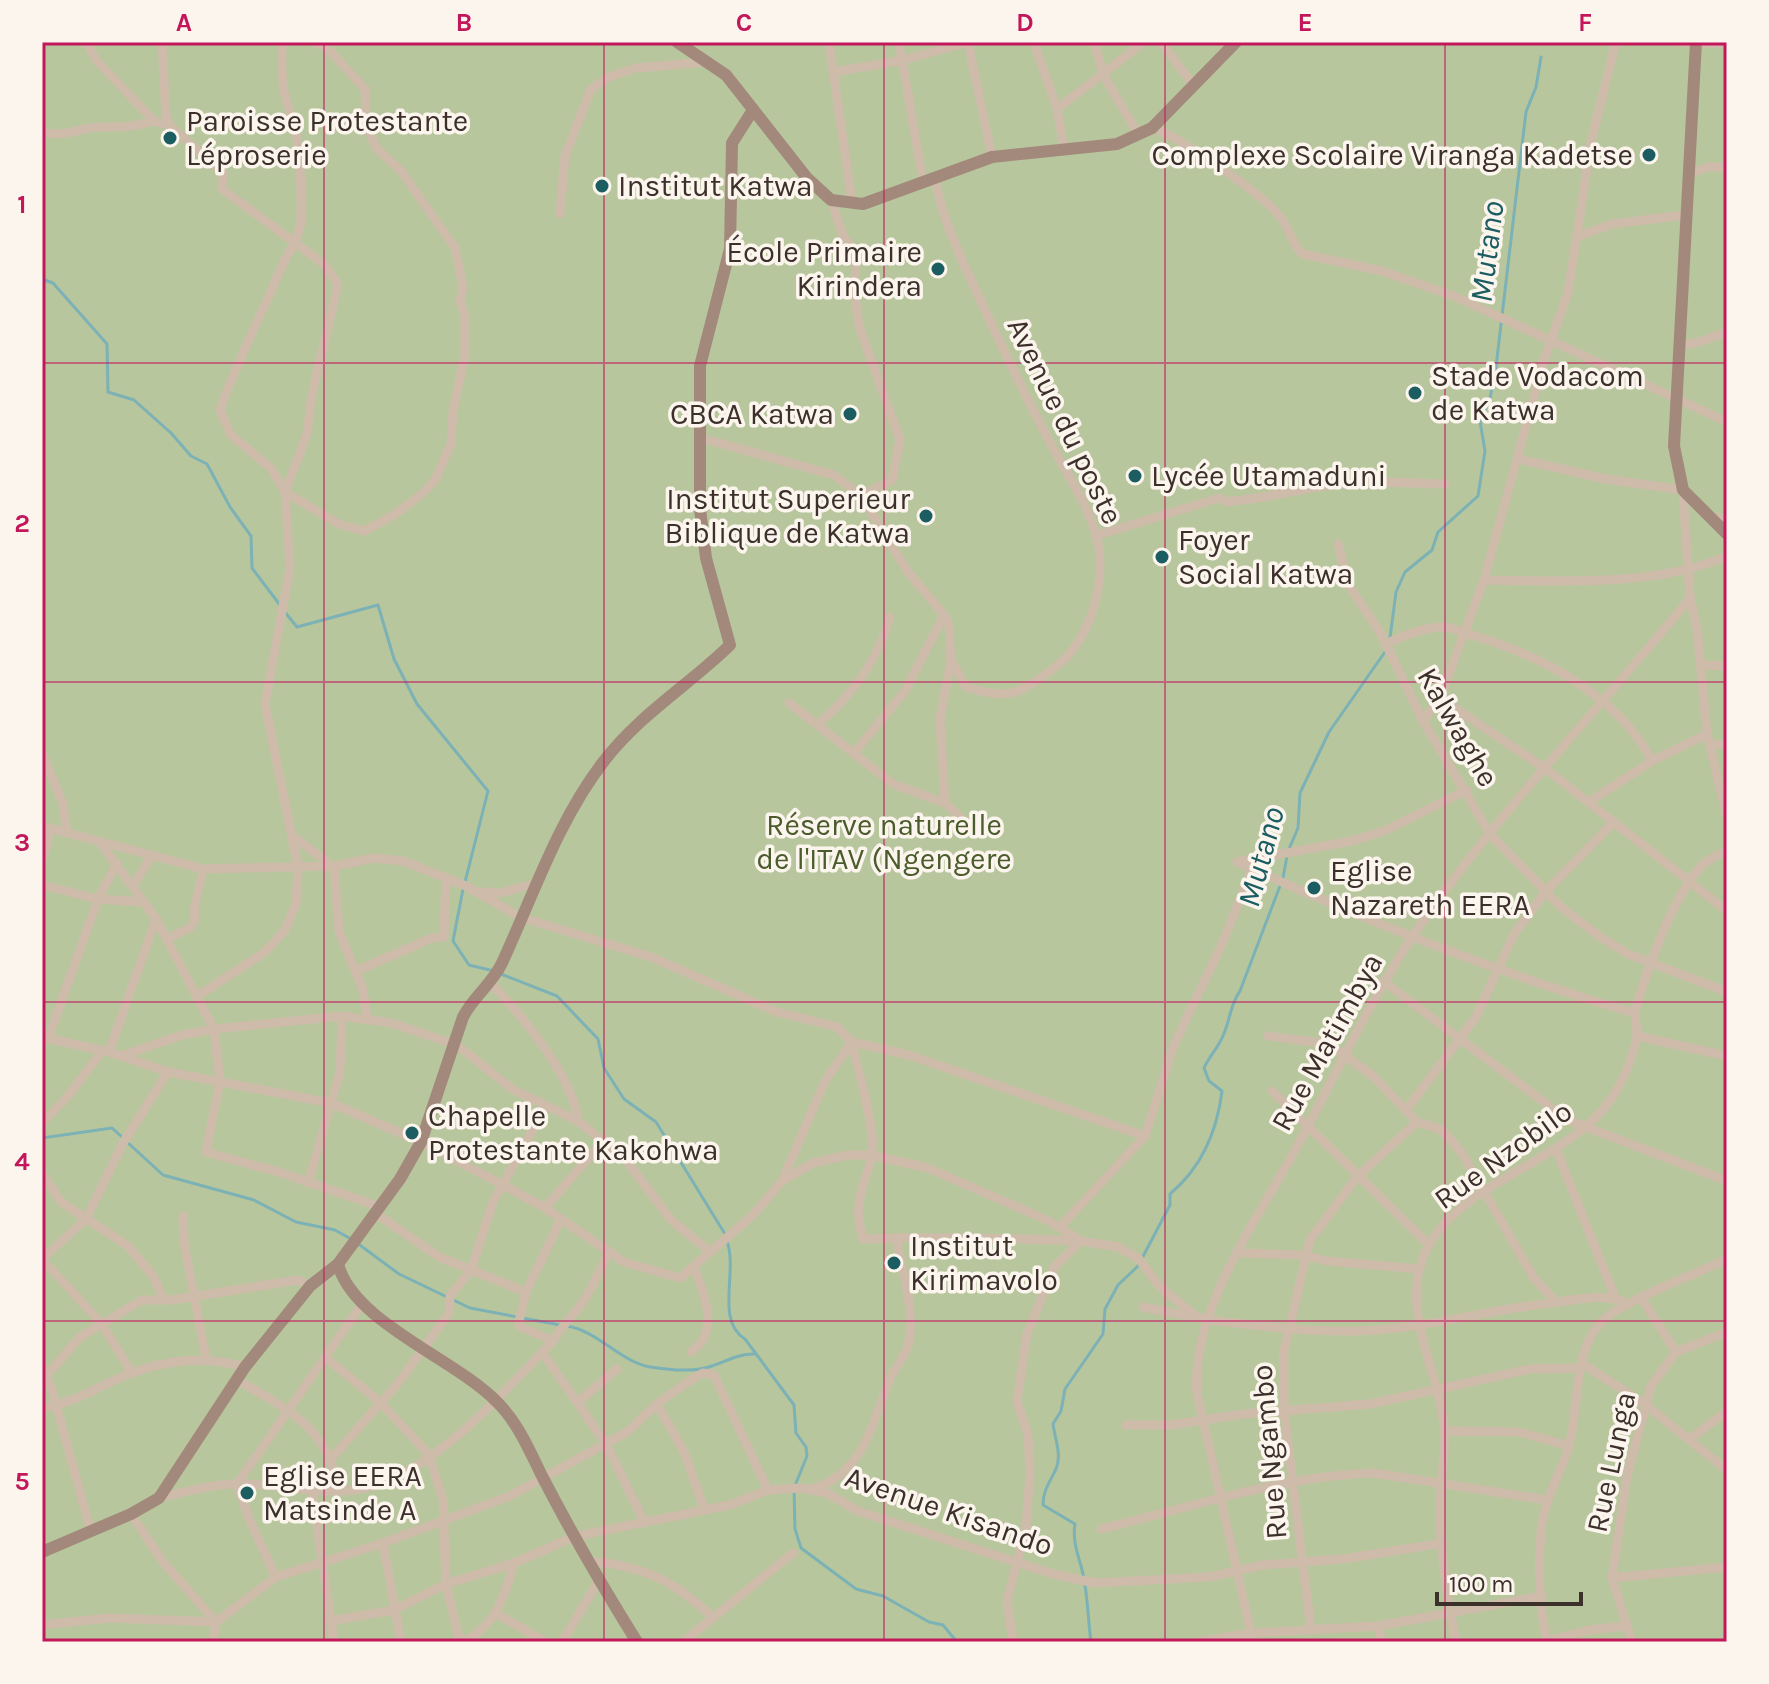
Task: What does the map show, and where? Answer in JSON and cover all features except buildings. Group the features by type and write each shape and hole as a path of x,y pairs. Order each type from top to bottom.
{"street":[{"path":"86,42 97,61 154,121 170,126 223,173 222,189 325,265 338,285 312,394 307,434 285,492 290,568 265,704 298,867 296,904 285,930 252,963 196,997"},
{"path":"162,42 166,115 170,126"},
{"path":"282,42 283,84 297,144 301,221 290,258 278,273 272,296 255,321 246,353 229,384 220,410 231,435 271,468 285,492 339,524 364,531 394,515 435,480 451,444 453,411 465,354 465,315 460,302 463,287 455,248 401,171 377,149 366,125 365,89 327,48 315,42"},
{"path":"829,42 852,202"},
{"name":"Avenue du poste","path":"899,42 929,179 951,236 1010,365 1085,508 1095,536 1099,578 1096,603 1079,643 1063,662 1020,692 1004,697 966,687 951,660"},
{"path":"834,72 903,60 968,42 992,157"},
{"path":"1034,42 1057,109 1064,149"},
{"path":"1094,42 1104,76 1138,134"},
{"path":"1057,109 1104,76 1144,42"},
{"path":"1161,42 1194,86"},
{"path":"831,200 874,201 992,157 1117,144 1152,128 1236,42"},
{"path":"1423,721 1440,698 1484,580 1551,340 1568,293 1597,108 1616,42"},
{"path":"1675,42 1727,44"},
{"path":"680,43 726,75 807,178 831,200 844,238 857,252 854,290 859,326 900,440 892,480 861,496"},
{"path":"1696,43 1674,446 1683,490 1690,598 1701,665 1708,739 1727,817"},
{"path":"560,214 565,156 591,89 609,77 636,68 704,62"},
{"path":"159,1498 245,1367 310,1286 338,1264 378,1210 421,1142 471,1001 492,980 559,837 605,760 659,703 696,678 730,645 706,558 700,509 700,366 730,249 732,143 753,110"},
{"path":"42,132 71,135 105,126 131,128 154,121"},
{"path":"1152,128 1193,148 1260,199 1279,216 1290,233 1293,246 1303,254 1407,279 1551,340 1727,422"},
{"path":"1688,174 1709,167 1727,167"},
{"path":"1579,236 1612,224 1685,215"},
{"path":"1679,345 1727,332"},
{"path":"701,438 834,475 861,496 908,572 944,615 951,660 940,719 945,803"},
{"path":"1518,459 1606,479 1683,490 1727,534"},
{"path":"1095,536 1219,498 1227,502 1350,481 1445,484"},
{"path":"1711,517 1727,519"},
{"name":"Kalwaghe","path":"1338,544 1349,586 1385,644 1423,721 1467,790 1490,834 1546,891 1599,936 1651,962 1727,992"},
{"path":"1484,580 1546,581 1688,570 1727,556"},
{"name":"Rue Matimbya","path":"1251,1638 1219,1498 1195,1365 1249,1223 1309,1126 1383,981 1413,936 1490,834 1690,598"},
{"path":"855,752 905,691 944,615"},
{"path":"818,724 853,690 883,641 890,617"},
{"path":"1385,644 1418,630 1447,626 1503,643 1556,670 1604,703 1632,731 1652,761"},
{"path":"1701,665 1727,666"},
{"path":"1440,698 1546,769 1727,911"},
{"path":"789,703 893,784 945,803 964,821"},
{"path":"1589,802 1652,761 1708,739 1727,745"},
{"path":"42,753 63,804 67,833"},
{"path":"1467,790 1384,831 1237,862 1498,969 1635,1013"},
{"path":"1407,1109 1461,1040 1514,934 1546,891 1614,822"},
{"path":"42,861 46,828 203,869 334,866 388,858 466,886 520,917 651,957 777,1012 837,1027 852,1042 909,1055 1145,1136"},
{"path":"293,836 320,860 334,866"},
{"path":"102,845 156,919 214,1029 220,1081 206,1152 308,1183 378,1210 423,1248 526,1292"},
{"name":"Rue Nzobilo","path":"1456,1642 1443,1543 1441,1483 1444,1431 1418,1307 1420,1269 1429,1245 1447,1222 1483,1192 1556,1149 1583,1127 1615,1093 1637,1036 1635,1013 1651,962 1690,882 1703,864 1727,851"},
{"path":"133,886 151,857"},
{"path":"117,863 98,899 45,1038 106,1051 168,1072 331,1103 421,1142 503,1185 545,1208 608,1253 673,1277 680,1278 694,1268 782,1181 813,1163 848,1155 871,1155 928,1168 1060,1227 1081,1241"},
{"path":"334,866 339,931 356,971 367,1017"},
{"path":"166,939 190,928 195,921 194,910 203,869"},
{"path":"1060,1227 1145,1136 1174,1045 1222,944 1252,869"},
{"path":"356,971 432,938 444,937 442,911 448,878"},
{"path":"477,892 500,893 540,881"},
{"path":"42,885 98,899 143,902"},
{"path":"42,1123 106,1051 156,919"},
{"path":"492,980 530,1026 549,1055 578,1121"},
{"path":"1383,981 1583,1127 1727,1181"},
{"path":"121,1056 182,1035 214,1029 342,1016 367,1017 457,1045 512,1089 545,1108 578,1121 603,1141 626,1160 671,1220 709,1251"},
{"path":"308,1183 340,1072 342,1016"},
{"path":"1268,1036 1329,1044 1373,1076 1417,1122 1437,1128 1448,1136 1463,1155 1534,1278 1556,1302"},
{"path":"1637,1036 1727,1056"},
{"path":"852,1042 872,1134 871,1155 856,1205 863,1239 965,1240 1007,1236 1118,1247 1139,1259 1160,1287 1197,1317"},
{"path":"782,1181 825,1081 852,1042"},
{"path":"132,1373 101,1323 42,1259 86,1219 126,1139 168,1072"},
{"path":"1272,1091 1429,1245"},
{"path":"330,1460 425,1349 449,1313 450,1296 471,1270 484,1224 545,1108"},
{"name":"Rue Ngambo","path":"1311,1630 1284,1412 1282,1376 1287,1329 1304,1255 1326,1216 1357,1177 1417,1122"},
{"path":"545,1208 603,1141"},
{"path":"1556,1149 1615,1297"},
{"path":"42,1173 61,1202 128,1246 153,1276 164,1299"},
{"path":"183,1216 206,1358"},
{"path":"558,1332 519,1326 526,1292 561,1219"},
{"path":"330,1621 394,1610 446,1584 514,1563 576,1536 730,1505 768,1490 805,1489 837,1478 869,1441 891,1376 906,1357 910,1334 909,1303 896,1238"},
{"path":"1013,1642 1007,1601 1026,1527 1030,1474 1028,1435 1017,1401 1027,1334 1055,1266 1081,1241"},
{"path":"42,1552 131,1514 159,1498 237,1484 338,1491 372,1487 389,1481 456,1437 496,1400 542,1352 582,1302 608,1253"},
{"path":"1239,1253 1304,1255 1327,1261 1420,1269"},
{"path":"1625,1626 1589,1630 1547,1642 1542,1596 1541,1529 1547,1500 1569,1446 1581,1366 1598,1326 1628,1304 1727,1259"},
{"path":"338,1264 342,1279 362,1304 496,1400 523,1438 599,1580 637,1642"},
{"path":"691,1352 705,1336 708,1312 694,1268"},
{"path":"45,1380 67,1349 101,1323 142,1300 195,1296 298,1280 310,1286"},
{"path":"1143,1307 1210,1320 1287,1329 1383,1330 1491,1310 1556,1302 1615,1297 1628,1304"},
{"path":"1642,1299 1676,1352 1727,1332"},
{"path":"237,1484 362,1304"},
{"path":"542,1352 606,1444 645,1523"},
{"name":"Rue Lunga","path":"1632,1642 1612,1578 1627,1476 1651,1386 1676,1352"},
{"path":"325,1357 380,1402 429,1455 443,1500 446,1584 462,1642 486,1627 497,1614 514,1563"},
{"path":"42,1408 77,1400 132,1373 181,1360 206,1358 245,1367"},
{"path":"42,1366 91,1532"},
{"path":"1126,1425 1205,1421 1243,1414 1403,1399 1530,1369 1581,1366 1647,1406 1727,1470"},
{"path":"579,1401 617,1369"},
{"path":"42,1625 109,1618 216,1622 276,1577 383,1543 510,1496 627,1432 657,1404 703,1373 714,1375 768,1490"},
{"path":"237,1380 315,1432 330,1460 338,1491"},
{"path":"657,1404 685,1454 704,1509"},
{"path":"1690,1439 1727,1411"},
{"path":"1444,1431 1519,1432 1569,1446"},
{"path":"1101,1529 1291,1482 1374,1473 1547,1500"},
{"path":"237,1484 276,1577"},
{"name":"Avenue Kisando","path":"805,1489 827,1493 858,1511 1080,1581 1095,1583 1209,1577 1237,1570"},
{"path":"312,1491 334,1642"},
{"path":"131,1514 163,1562 216,1622 213,1642"},
{"path":"383,1543 401,1642"},
{"path":"1237,1570 1443,1543"},
{"path":"683,1642 793,1553"},
{"path":"589,1561 626,1565 657,1576 698,1603 713,1618"},
{"path":"1612,1578 1727,1567"},
{"path":"562,1642 599,1580"},
{"path":"1198,1642 1378,1626 1542,1596"},
{"path":"497,1614 546,1642"},
{"path":"1378,1626 1382,1642"}],"green space":[{"name":"Réserve naturelle de l'ITAV (Ngengere","path":"42,42 1727,42 1727,1642 42,1642"}],"waterway":[{"name":"Mutano","path":"1390,638 1396,592 1405,572 1432,550 1438,532 1478,496 1485,451 1480,421 1490,398 1496,367 1526,112 1536,87 1541,57"},
{"path":"42,279 53,283 107,344 108,392 134,400 191,456 207,464 230,507 251,536 252,568 280,605"},
{"path":"284,611 297,627 378,605 394,659 417,704 488,791 465,882"},
{"name":"Mutano","path":"1289,849 1298,828 1300,793 1329,732 1387,649"},
{"name":"Mutano","path":"1091,1642 1085,1582 1075,1543 1075,1524 1043,1505 1058,1464 1053,1424 1061,1411 1065,1389 1103,1334 1105,1309 1118,1285 1138,1266 1170,1205 1170,1194 1199,1161 1212,1135 1222,1091 1209,1081 1204,1068 1224,1034 1283,878 1287,856"},
{"path":"463,889 453,941 469,965 494,971"},
{"path":"501,974 557,996 598,1039 604,1068 624,1099 656,1122 725,1234"},
{"path":"42,1138 112,1128 122,1137"},
{"path":"127,1142 163,1175 254,1200 296,1222 335,1230 351,1239"},
{"path":"727,1241 731,1320 736,1331 794,1405 796,1433 806,1447 807,1456 794,1488 795,1529 801,1548 856,1589 883,1596 929,1622 943,1625 957,1642"},
{"path":"357,1243 399,1274 470,1308 560,1325"},
{"path":"567,1326 589,1334 628,1359 650,1367 697,1370 754,1354"}],"place":[{"name":"Paroisse Protestante Léproserie","path":"170,138"},
{"name":"Complexe Scolaire Viranga Kadetse","path":"1649,155"},
{"name":"Institut Katwa","path":"602,186"},
{"name":"École Primaire Kirindera","path":"938,269"},
{"name":"Stade Vodacom de Katwa","path":"1415,393"},
{"name":"CBCA Katwa","path":"850,414"},
{"name":"Lycée Utamaduni","path":"1135,476"},
{"name":"Institut Superieur Biblique de Katwa","path":"926,516"},
{"name":"Foyer Social Katwa","path":"1162,557"},
{"name":"Eglise Nazareth EERA","path":"1314,888"},
{"name":"Chapelle Protestante Kakohwa","path":"412,1133"},
{"name":"Institut Kirimavolo","path":"894,1263"},
{"name":"Eglise EERA Matsinde A","path":"247,1493"}]}
